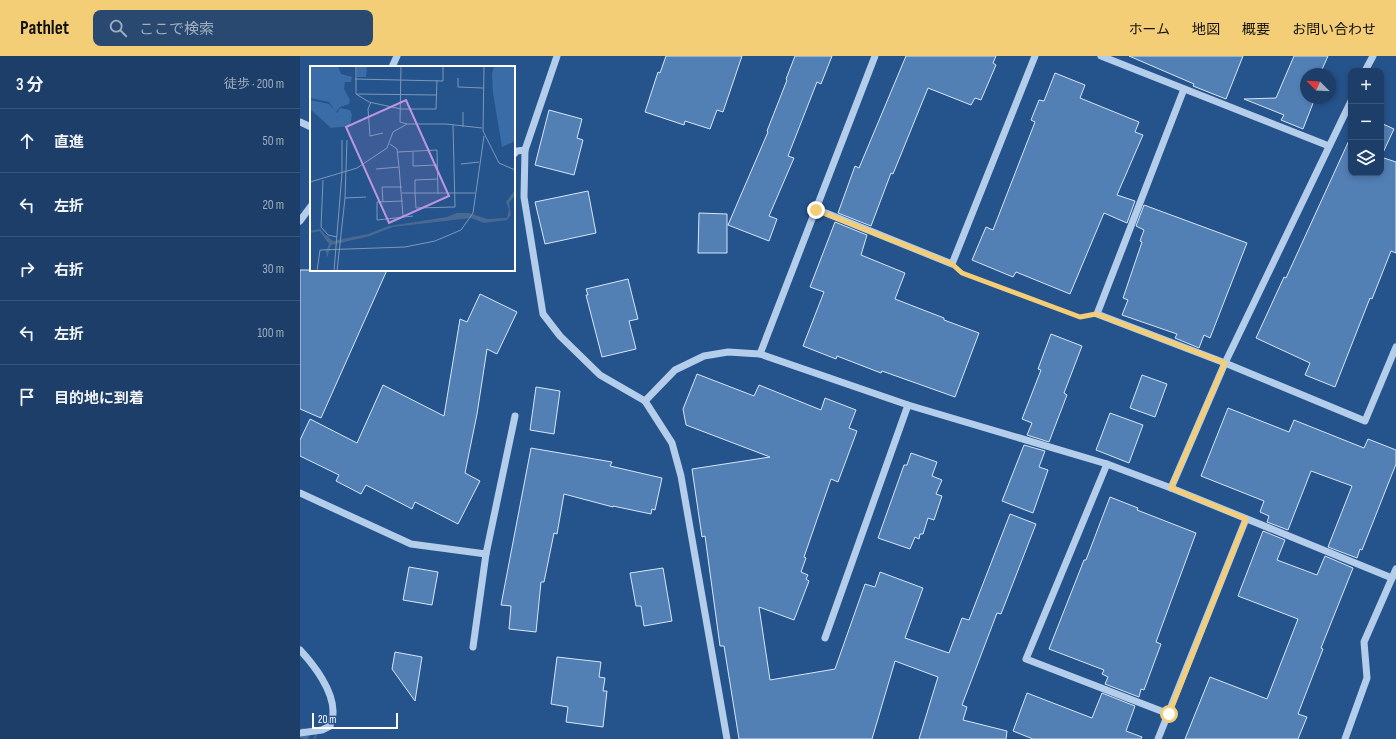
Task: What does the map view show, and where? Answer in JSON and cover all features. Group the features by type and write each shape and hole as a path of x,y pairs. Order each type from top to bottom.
{"street":[{"path":"392,66 397,56"},
{"path":"557,56 525,150 524,197 543,314 560,336 600,375 645,401 672,443 681,476 727,739"},
{"path":"760,354 875,56"},
{"path":"816,210 952,264 1035,56"},
{"path":"1102,56 1329,146"},
{"path":"1367,68 1373,56"},
{"path":"1184,89 1096,314 1225,363 1365,421 1396,348"},
{"path":"1171,488 1225,363 1350,104"},
{"path":"300,122 310,127"},
{"path":"515,152 516,151 525,150"},
{"path":"300,221 310,207"},
{"path":"645,401 675,370 704,356 728,352 760,354 908,405 1107,464 1171,488 1392,578"},
{"path":"825,638 908,405"},
{"path":"473,647 486,554 515,416"},
{"path":"1107,464 1026,659 1169,714"},
{"path":"300,493 411,544 486,554"},
{"path":"1158,739 1246,519"},
{"path":"1345,739 1367,678 1364,642 1396,569"},
{"path":"300,650 323,679 331,702 333,714 330,726 322,730 300,732"}],"path":[{"path":"952,264 962,273 1080,317 1096,314"}],"building":[{"path":"666,56 742,56 723,112 717,110 710,129 685,121 684,125 645,112 658,72 660,73"},
{"path":"795,56 832,56 821,84 817,82 788,156 794,158 769,216 777,219 769,241 728,225 768,132 767,131"},
{"path":"906,56 996,56 993,63 996,65 981,100 975,98 971,105 928,88 893,174 891,173 871,226 838,213 855,166 859,168"},
{"path":"1129,56 1243,56 1226,99 1193,86 1194,84"},
{"path":"1294,56 1328,56 1323,68 1300,68 1300,104 1313,104 1303,129 1281,120 1284,115 1244,99 1276,98"},
{"path":"1055,73 1085,85 1080,98 1139,122 1135,132 1143,135 1117,195 1135,201 1127,223 1104,213 1070,294 1016,272 1013,277 972,260 986,227 993,230 1035,122 1031,120 1039,100 1044,101"},
{"path":"549,110 582,119 577,138 583,140 574,175 535,165"},
{"path":"1384,124 1394,129 1384,151"},
{"path":"1348,143 1348,176 1384,176 1384,158 1396,162 1396,253 1391,251 1372,299 1370,298 1335,387 1305,375 1310,363 1256,338 1284,277 1286,278"},
{"path":"588,191 596,233 545,244 535,202"},
{"path":"1144,205 1247,243 1210,338 1204,335 1199,348 1175,338 1177,334 1122,315 1128,300 1123,298 1142,242 1140,241 1144,230 1136,226"},
{"path":"699,213 727,214 727,253 698,253"},
{"path":"835,222 867,235 861,255 905,273 895,299 979,333 955,397 882,371 881,373 837,356 836,359 803,346 824,292 810,287"},
{"path":"300,270 387,271 321,418 300,409"},
{"path":"628,279 638,319 629,321 636,349 602,357 586,295 588,295 586,289"},
{"path":"480,294 517,312 497,354 487,349 477,414 465,473 480,481 458,524 415,502 412,509 366,485 361,494 336,481 339,475 300,456 300,440 310,419 357,443 383,385 444,416 460,319 467,322"},
{"path":"1051,334 1082,346 1064,393 1067,395 1049,442 1027,435 1032,423 1022,419 1041,370 1038,369"},
{"path":"697,374 754,396 759,385 821,410 825,398 856,410 849,428 857,431 838,482 831,479 804,557 806,558 801,572 808,575 806,579 809,581 794,620 759,607 770,680 835,669 865,584 875,587 880,572 923,588 905,638 949,653 962,618 969,620 1010,514 1036,524 1001,614 997,613 962,705 967,707 963,720 1007,731 1006,739 919,739 938,677 895,661 872,739 739,739 724,646 720,646 705,536 702,537 692,469 770,457 686,425 683,409"},
{"path":"1142,375 1167,384 1155,417 1130,408"},
{"path":"536,387 560,391 554,434 530,430"},
{"path":"1228,408 1289,432 1294,420 1364,448 1368,439 1396,450 1396,464 1362,550 1360,549 1357,558 1328,547 1352,486 1311,471 1288,530 1267,522 1269,516 1260,512 1264,501 1201,476"},
{"path":"1110,413 1143,425 1129,463 1096,450"},
{"path":"1024,445 1045,451 1039,467 1048,470 1033,513 1002,501"},
{"path":"531,448 612,462 610,466 662,478 655,510 652,509 651,514 613,507 564,494 557,534 554,533 544,582 541,582 536,632 509,629 511,606 501,605"},
{"path":"911,453 937,462 932,476 942,480 936,494 942,496 934,520 928,518 923,534 920,534 919,539 915,537 910,549 878,538 904,465 907,465"},
{"path":"1110,497 1138,508 1137,510 1196,533 1156,642 1161,644 1144,690 1141,689 1139,697 1105,684 1108,677 1102,674 1104,670 1049,649"},
{"path":"1263,531 1285,540 1277,560 1317,575 1325,556 1353,568 1321,648 1323,649 1298,714 1307,717 1298,739 1185,739 1210,677 1267,699 1298,619 1238,596"},
{"path":"409,567 438,572 432,605 403,600"},
{"path":"663,568 672,621 644,626 641,606 636,606 630,573"},
{"path":"395,652 422,657 415,701 392,669"},
{"path":"557,657 601,662 599,677 605,678 603,691 607,691 603,727 566,722 568,707 551,704"},
{"path":"1027,693 1092,718 1102,693 1135,706 1126,731 1142,737 1141,739 1033,739 1013,731"}],"tunnel":[{"path":"300,732 315,739"}],"route":[{"path":"816,210 952,264 962,273 1080,317 1096,314 1225,363 1171,488 1246,519 1169,714"}]}
